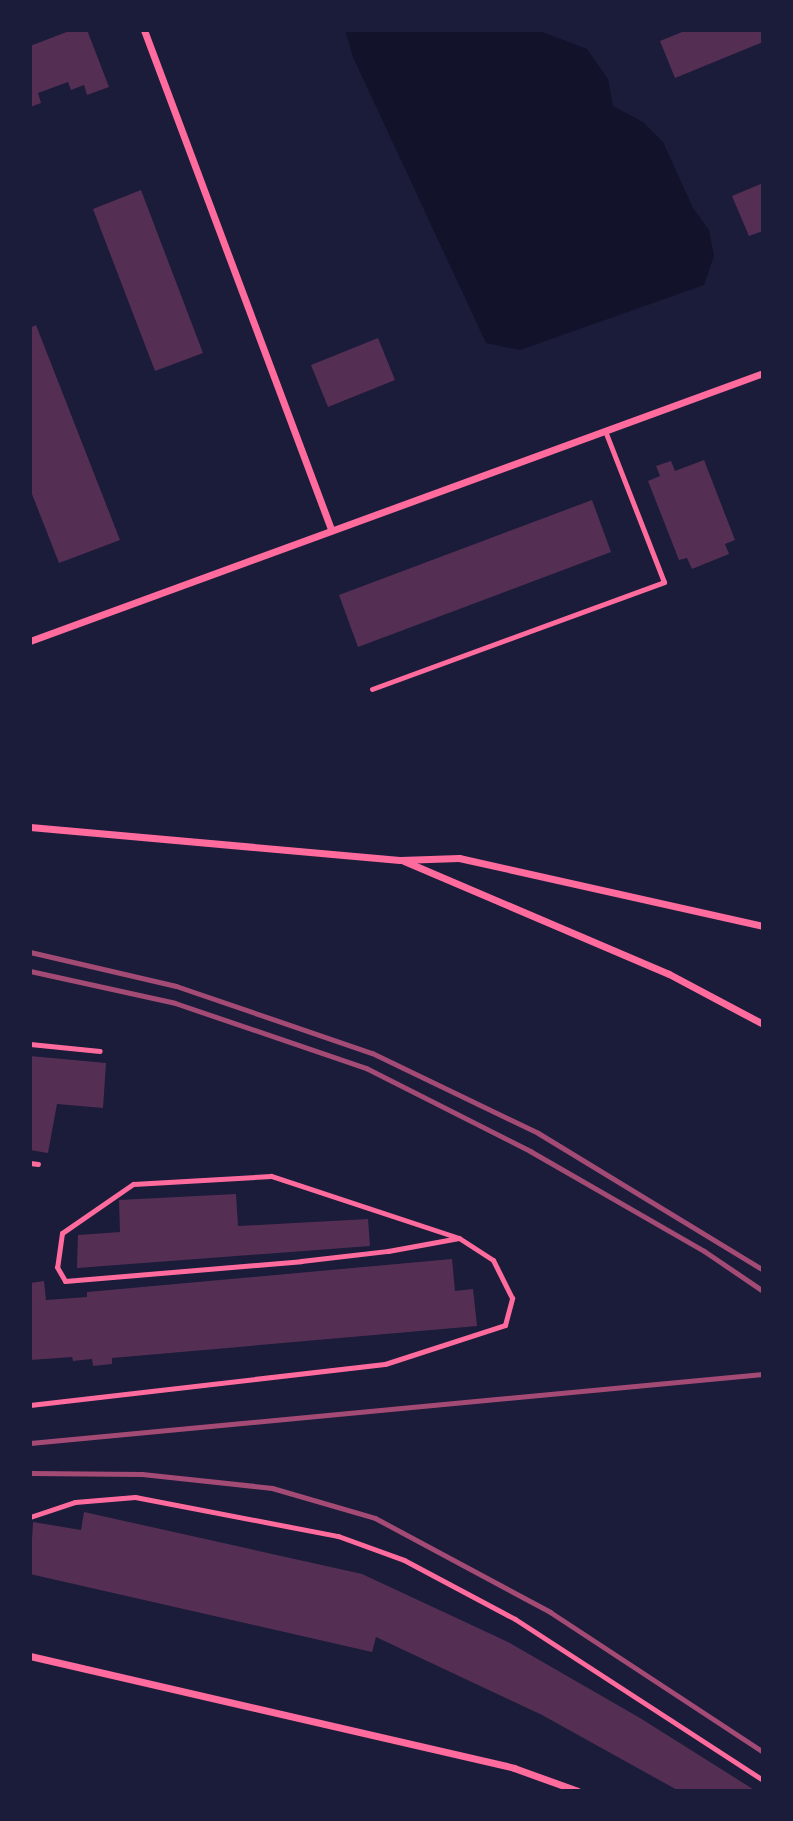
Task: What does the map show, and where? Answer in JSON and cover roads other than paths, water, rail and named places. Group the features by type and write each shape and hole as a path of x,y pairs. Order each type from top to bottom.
{"street":[{"path":"144,30 331,529"},
{"path":"30,641 763,373"},
{"path":"30,827 400,860 459,858 763,926"},
{"path":"400,860 669,974 763,1024"},
{"path":"30,1657 514,1768 578,1791"}],"lane":[{"path":"372,689 664,582 605,431"},
{"path":"30,1044 100,1051"},
{"path":"30,1163 38,1164"},
{"path":"30,1405 384,1364 505,1325 512,1298 493,1261 459,1238 271,1176 133,1185 62,1233 57,1267 65,1281 301,1261 388,1251 459,1238"},
{"path":"30,1517 75,1502 135,1497 338,1536 404,1560 515,1619 763,1780"}],"railway":[{"path":"30,952 176,986 372,1053 538,1133 763,1270"},
{"path":"30,971 175,1003 366,1068 530,1151 704,1251 763,1291"},
{"path":"30,1443 763,1374"},
{"path":"30,1473 142,1474 272,1488 375,1518 550,1612 763,1752"}]}
